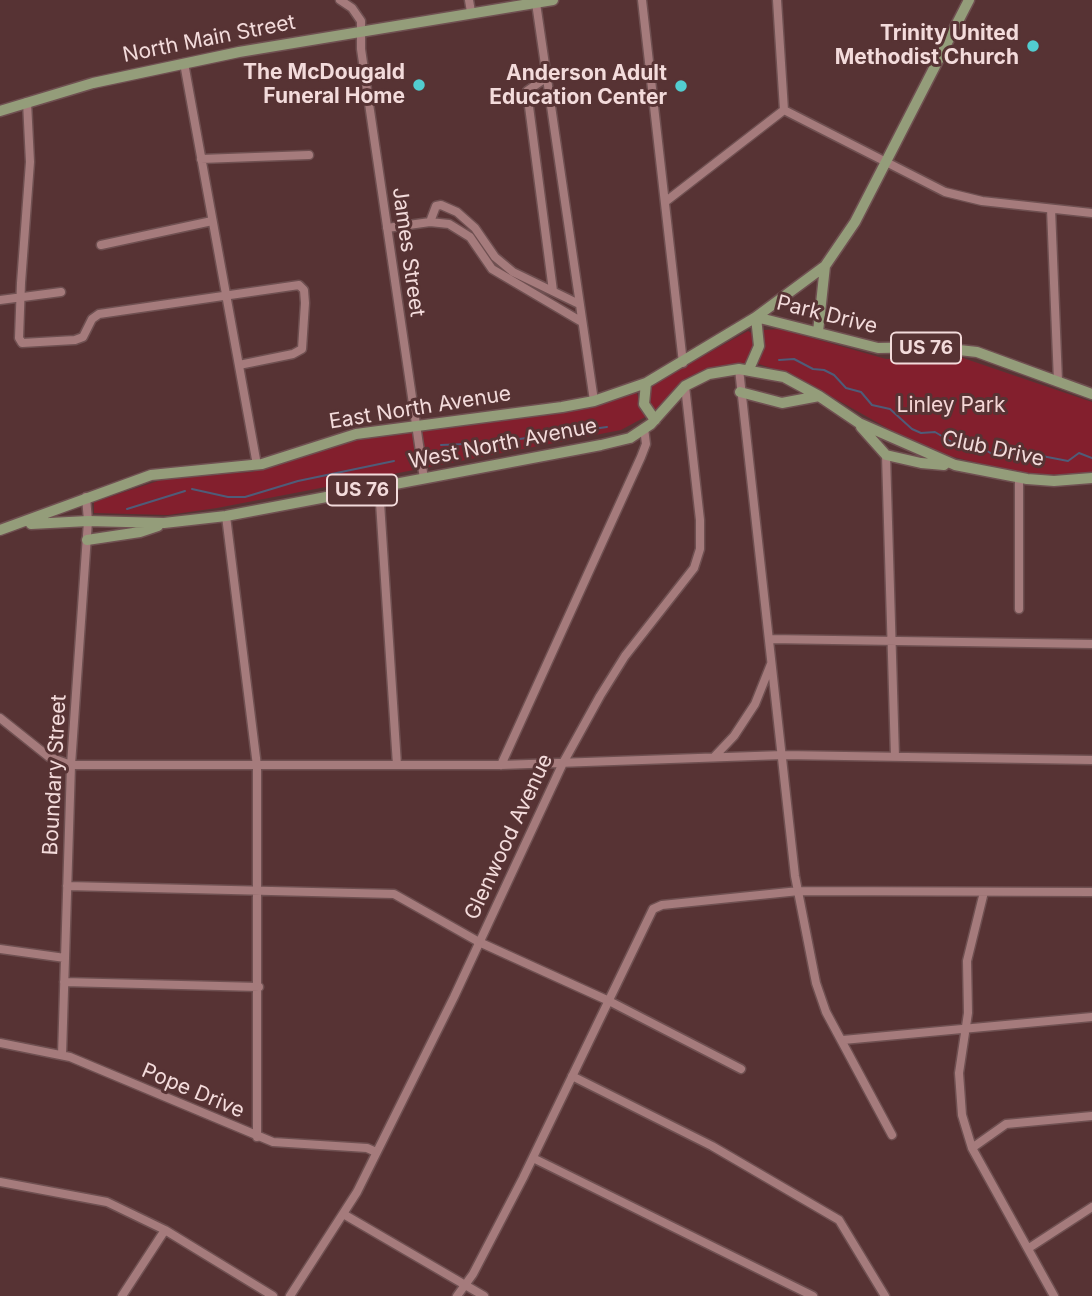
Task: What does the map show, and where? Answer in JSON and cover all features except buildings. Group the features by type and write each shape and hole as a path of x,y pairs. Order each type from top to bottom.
{"main road":[{"name":"North Main Street","path":"0,111 84,85 184,63 363,29 553,0"},
{"path":"744,369 759,346 756,317 825,266 845,240 969,0"},
{"path":"818,332 825,266"},
{"name":"US 76","path":"683,363 756,317"},
{"name":"Park Drive","path":"756,317 878,348 932,347 977,352 1092,394"},
{"name":"East North Avenue","path":"0,530 151,475 257,464 328,440 594,401 646,383 683,363"},
{"name":"US 76","path":"685,386 709,374 744,369"},
{"name":"Club Drive","path":"744,369 784,377 819,396 859,423 955,465 1019,478 1054,481 1092,478"},
{"path":"646,383 645,404 655,420"},
{"name":"West North Avenue","path":"17,525 88,521 164,523 226,516 630,439 655,420 685,386"},
{"path":"740,392 782,403 819,396"},
{"path":"859,423 886,455 921,463 955,465"},
{"path":"87,540 140,532 164,523"}],"street":[{"path":"340,0 358,15 363,29"},
{"path":"469,0 471,12"},
{"path":"642,0 683,363"},
{"path":"778,0 784,110"},
{"path":"536,3 594,401"},
{"name":"James Street","path":"363,29 361,49 424,478"},
{"path":"184,63 257,464"},
{"path":"547,77 527,91 553,291"},
{"path":"27,103 30,162 20,296 19,338 22,343 34,344 83,337 92,319 99,314 299,285 303,290 302,349 293,354 239,365"},
{"path":"665,202 784,110"},
{"path":"784,110 886,163 962,197 1092,213"},
{"path":"201,159 309,155"},
{"path":"430,222 436,206 441,205 457,212 475,228 495,257 513,272 579,304"},
{"path":"1051,209 1058,381"},
{"path":"101,245 212,221"},
{"path":"387,228 430,222 449,223 462,230 492,269 582,323"},
{"path":"0,300 61,292"},
{"path":"744,369 740,392 799,891 821,1000 892,1135"},
{"name":"Glenwood Avenue","path":"290,1296 345,1215 480,942 563,763 625,656 694,568 700,549 700,520 685,386"},
{"path":"500,765 641,457 646,443 645,428"},
{"path":"886,455 895,757"},
{"path":"1019,478 1019,609"},
{"path":"379,487 397,765"},
{"name":"Boundary Street","path":"62,1055 71,765 87,540 86,497"},
{"path":"226,516 257,766 257,1137"},
{"path":"769,639 1092,644"},
{"path":"715,756 734,736 755,704 772,661"},
{"path":"0,718 49,757 71,765 500,765 783,755 1092,760"},
{"path":"67,886 386,891 480,942 608,1001 741,1069"},
{"path":"457,1296 533,1158 653,909 662,905 799,891 1092,892"},
{"path":"984,892 967,961 965,1027 959,1073 964,1130 1054,1296"},
{"path":"0,949 65,958"},
{"path":"64,982 259,987"},
{"path":"842,1040 1092,1017"},
{"name":"Pope Drive","path":"0,1043 62,1055 257,1137 283,1143 367,1149 376,1152"},
{"path":"572,1076 712,1146 839,1220 885,1296"},
{"path":"972,1148 1006,1124 1092,1116"},
{"path":"533,1158 813,1296"},
{"path":"0,1182 107,1202 164,1230 273,1296"},
{"path":"1028,1248 1092,1207"},
{"path":"345,1215 484,1296"},
{"path":"122,1296 164,1230"}],"green space":[{"name":"Linley Park","path":"780,329 886,359 963,358 1092,402 1092,472 1078,475 1021,474 926,450 795,376 756,363 764,348 764,330"},
{"path":"748,331 755,335 755,345 745,363 705,371 692,377 655,412 648,401 649,386"},
{"path":"636,391 645,417 621,430 217,508 168,515 94,513 94,502 170,477 252,472 331,443 582,409"}],"waterway":[{"path":"779,360 794,359 813,369 824,370 834,375 846,388 861,392 872,405 890,409 912,429 921,433 935,432 955,444 976,444 992,454 1004,449 1027,460 1042,456 1068,461 1079,453 1092,458"},
{"path":"441,445 490,443 607,427"},
{"path":"192,489 228,497 245,497 298,481 394,461"},
{"path":"127,509 185,491"}],"place":[{"name":"Trinity United Methodist Church","path":"1033,46"},
{"name":"The McDougald Funeral Home","path":"419,85"},
{"name":"Anderson Adult Education Center","path":"681,86"}]}
